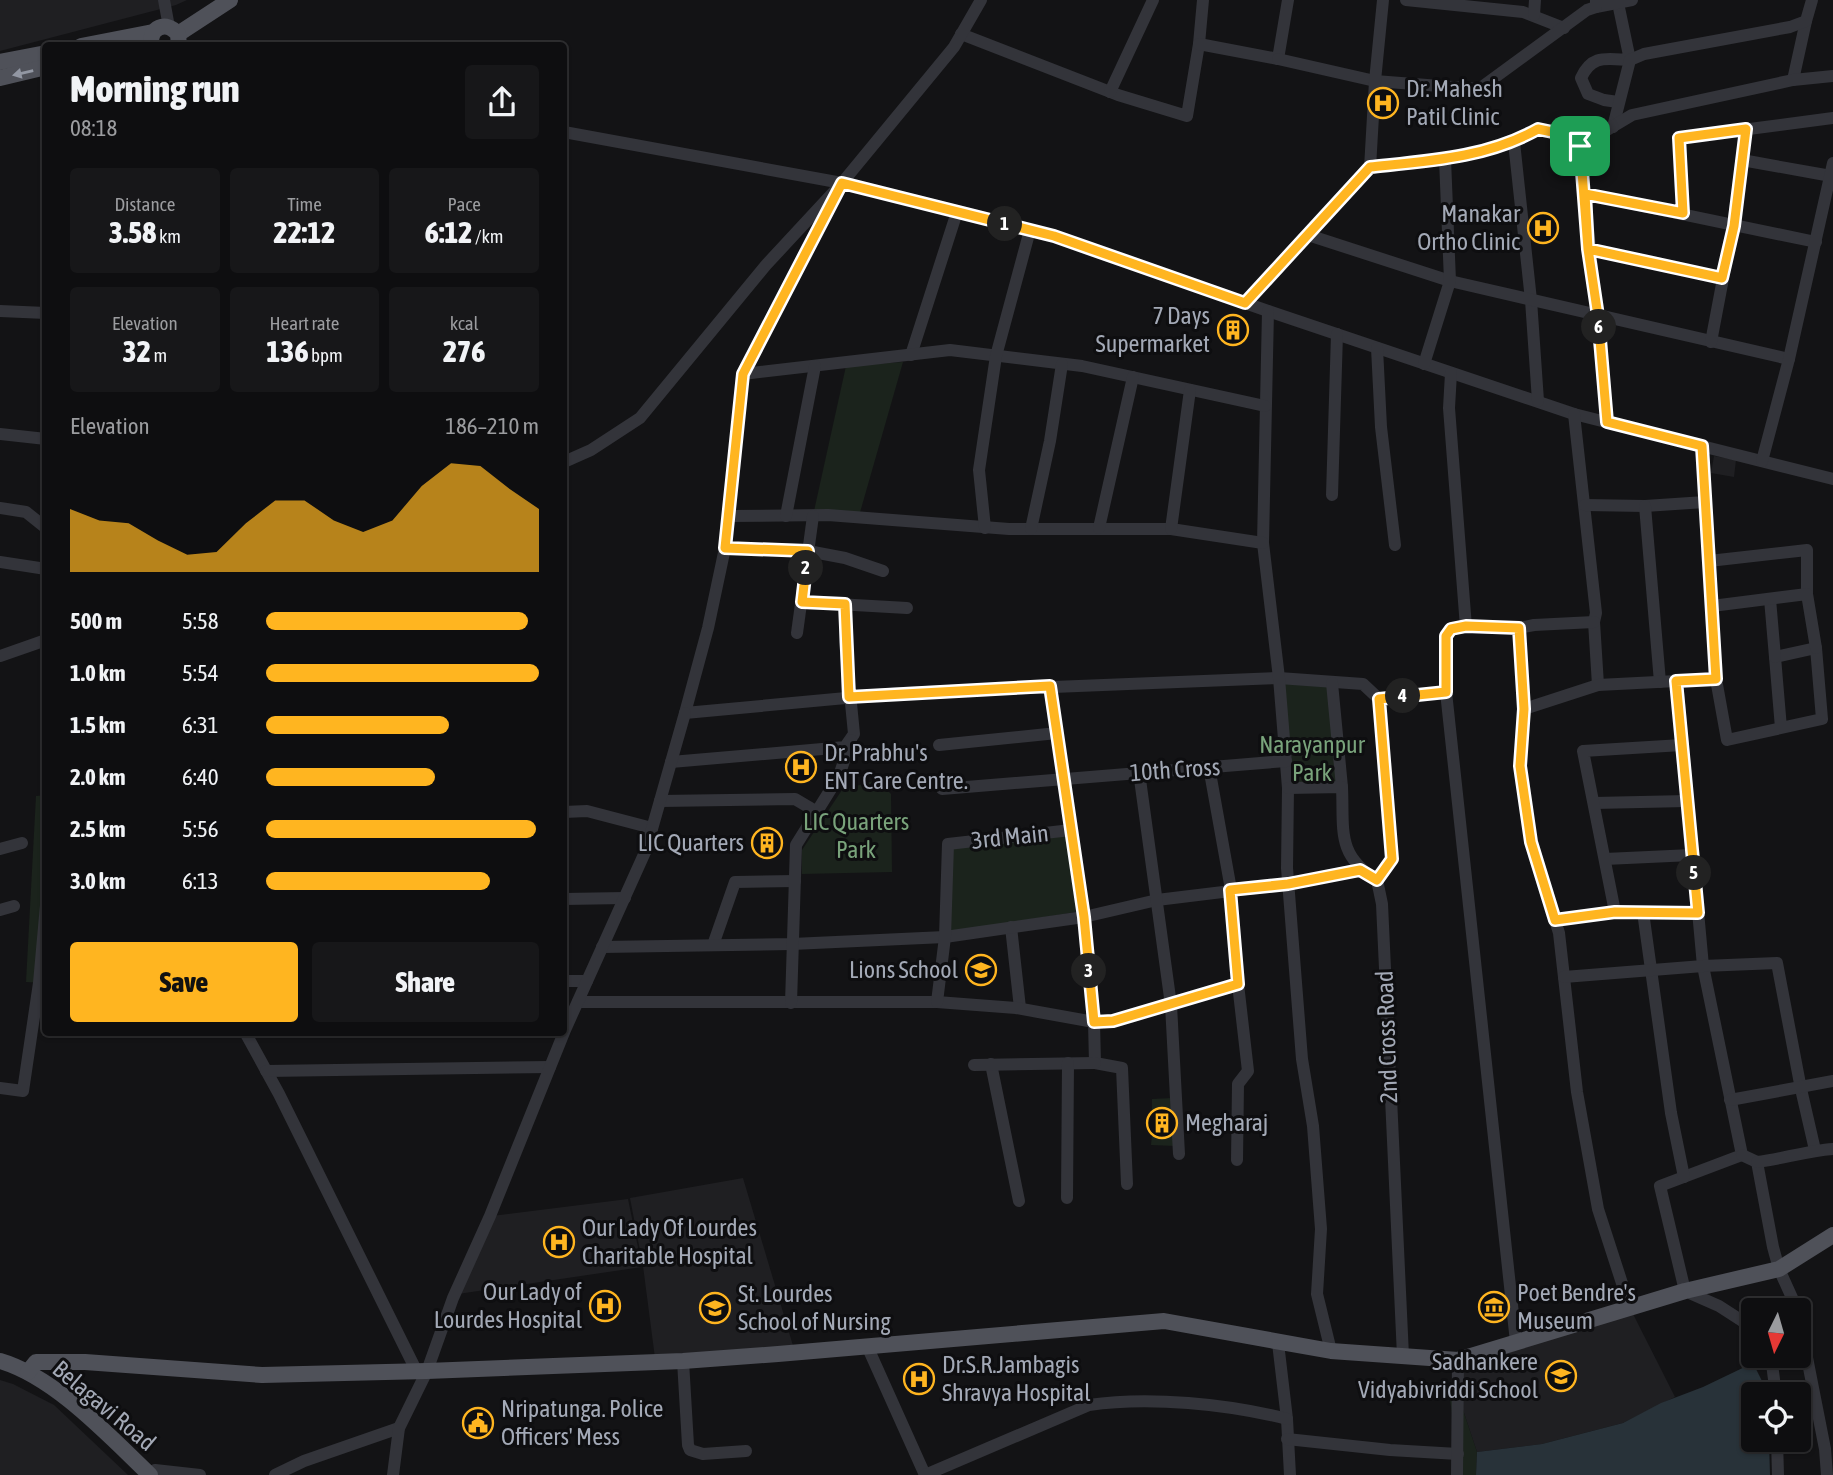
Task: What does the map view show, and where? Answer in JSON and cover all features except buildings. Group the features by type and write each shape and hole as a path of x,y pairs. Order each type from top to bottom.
{"main road":[{"path":"116,42 152,38 158,28 176,35 230,0"},
{"path":"0,62 42,54"},
{"path":"0,78 42,68"},
{"path":"0,1361 32,1367 86,1363 223,1373 300,1375 422,1372 683,1361 868,1348 1164,1321 1331,1351 1458,1360 1685,1291 1779,1269 1833,1235"},
{"name":"Belagavi Road","path":"32,1367 155,1473"}],"street":[{"path":"164,0 176,35"},
{"path":"567,460 591,450 640,418 766,265 842,183 954,47 981,0"},
{"path":"1110,92 1153,0"},
{"path":"961,34 1110,92 1187,116 1203,0"},
{"path":"1278,59 1287,0"},
{"path":"1245,303 1370,167 1383,0"},
{"path":"1406,0 1534,15 1564,28"},
{"path":"1534,15 1535,0"},
{"path":"1199,44 1375,81 1479,89 1596,4 1632,0"},
{"path":"1793,80 1812,0"},
{"path":"1613,128 1630,60 1618,3"},
{"path":"1618,102 1588,94 1581,78 1587,66 1597,59 1630,60 1644,54 1790,27 1806,21"},
{"path":"1580,146 1632,115 1793,80 1833,76"},
{"path":"1683,213 1679,138 1833,118"},
{"path":"1370,167 1445,159 1490,150 1514,142 1538,129 1562,134 1580,146"},
{"path":"1711,342 1734,226 1746,129"},
{"path":"567,133 842,183 1054,236 1574,414 1833,479"},
{"path":"1514,142 1531,300 1538,401"},
{"path":"1580,146 1607,422"},
{"path":"1424,364 1450,281 1445,159"},
{"path":"1742,160 1832,170 1789,359 1762,461"},
{"path":"567,1028 646,850 708,628 725,548 743,374 842,183"},
{"path":"1585,194 1816,242"},
{"path":"911,355 957,212"},
{"path":"985,528 979,470 996,356 1030,230"},
{"path":"1308,236 1450,281 1789,359"},
{"path":"1588,249 1722,278"},
{"path":"0,311 42,313"},
{"path":"1268,311 1263,543 1286,761 1288,884 1302,1059 1313,1126 1320,1216 1317,1294 1331,1351"},
{"path":"1332,495 1337,334"},
{"path":"1377,348 1381,427 1395,545"},
{"path":"743,374 950,350 1062,364 1265,406"},
{"path":"1031,529 1050,441 1062,364"},
{"path":"786,516 815,366"},
{"path":"1451,373 1449,408 1466,626"},
{"path":"1099,528 1133,377"},
{"path":"1171,529 1190,390"},
{"path":"1574,414 1596,613 1594,622 1598,685"},
{"path":"0,434 42,439"},
{"path":"1702,446 1716,679 1727,740 1822,719 1816,648 1807,594 1807,550 1709,561"},
{"path":"1585,505 1645,506 1705,502"},
{"path":"1645,506 1660,682"},
{"path":"0,508 26,512 42,525"},
{"path":"728,516 813,516 985,528 1171,529 1263,543"},
{"path":"797,633 813,516"},
{"path":"725,548 808,551 845,558 883,571"},
{"path":"0,562 42,568"},
{"path":"1712,606 1807,594"},
{"path":"1770,599 1781,728"},
{"path":"802,602 908,608"},
{"path":"791,1003 796,845 839,776 854,734 849,697 845,604"},
{"path":"1516,1342 1446,692 1446,636 1451,629 1466,626 1519,628 1594,622"},
{"path":"1519,628 1524,709 1520,766 1529,830 1559,933 1577,1092 1598,1209 1630,1308"},
{"path":"0,656 42,640"},
{"path":"1775,657 1816,648"},
{"path":"685,713 849,697 1050,686 1279,678 1363,684 1379,699 1392,859 1377,880 1360,870 1344,846 1342,787 1332,683"},
{"path":"1524,709 1598,685 1716,679"},
{"path":"1676,681 1703,966 1742,1155"},
{"path":"1050,686 1084,917 1095,1063"},
{"path":"1379,699 1446,692"},
{"path":"939,745 1057,733"},
{"path":"671,762 828,750 845,747 854,734"},
{"path":"1615,912 1583,751 1682,745"},
{"name":"10th Cross","path":"942,789 1286,761"},
{"path":"1209,767 1230,890 1248,1071 1238,1084 1237,1160"},
{"path":"1139,772 1171,1004 1179,1154"},
{"path":"1288,788 1342,787"},
{"path":"660,801 795,799 817,812"},
{"path":"1594,803 1687,801"},
{"path":"567,811 587,811 652,828"},
{"name":"3rd Main","path":"945,937 948,844 1071,830"},
{"path":"0,849 22,843"},
{"path":"1605,859 1692,855"},
{"path":"602,947 792,944 945,937 1084,917 1157,900 1288,884 1360,870"},
{"name":"2nd Cross Road","path":"1377,880 1381,904 1403,1356"},
{"path":"713,946 735,882 794,881"},
{"path":"567,899 625,898"},
{"path":"0,910 14,906"},
{"path":"1555,920 1615,912 1698,913"},
{"path":"1643,912 1671,1113 1684,1177"},
{"path":"1011,928 1020,1008"},
{"path":"937,1002 945,937"},
{"path":"1564,977 1777,963 1815,1150"},
{"path":"0,1088 23,1091 41,1000 42,981"},
{"path":"567,981 587,981"},
{"path":"578,1002 937,1002 1020,1008 1094,1022 1113,1021 1238,984"},
{"path":"246,1036 422,1372"},
{"path":"393,1475 399,1428 564,1036"},
{"path":"1067,1198 1068,1063"},
{"path":"974,1065 1095,1063 1122,1068 1127,1184"},
{"path":"991,1064 1018,1201"},
{"path":"266,1070 550,1068"},
{"path":"1730,1100 1833,1081"},
{"path":"1741,1322 1719,1306 1685,1291 1660,1186 1742,1155 1757,1162 1833,1149"},
{"path":"1757,1162 1773,1247 1779,1269 1792,1298"},
{"path":"1278,1343 1290,1475"},
{"path":"868,1348 925,1475 1088,1405 1163,1402 1258,1412 1287,1419"},
{"path":"1457,1475 1458,1360"},
{"path":"683,1361 690,1450 703,1454 746,1451"},
{"path":"1811,1368 1829,1449 1827,1475"},
{"path":"275,1475 304,1461 399,1428"},
{"path":"1287,1439 1458,1454"},
{"path":"1777,1452 1778,1475"},
{"path":"155,1473 200,1475"}],"shaded area":[{"path":"0,0 187,0 0,51"},
{"path":"1714,456 1736,460 1734,477 1711,473"},
{"name":"St. Lourdes School of Nursing","path":"743,1178 794,1349 655,1358 643,1266 630,1198"},
{"name":"Our Lady Of Lourdes Charitable Hospital","path":"628,1199 642,1267 458,1294 492,1216"},
{"name":"Sadhankere Vidyabivriddi School","path":"1630,1308 1675,1397 1623,1423 1542,1444 1477,1452 1457,1392 1458,1360"},
{"path":"1743,1368 1756,1368 1762,1382 1741,1382 1741,1452 1769,1452 1770,1475 1476,1475 1477,1452 1542,1444 1623,1423 1661,1403"},
{"path":"0,1380 54,1405 128,1475 0,1475"}],"green space":[{"path":"903,362 859,516 814,511 846,366"},
{"name":"Narayanpur Park","path":"1279,678 1332,683 1342,787 1288,788"},
{"name":"LIC Quarters Park","path":"877,780 891,794 892,872 802,874 802,850 842,790"},
{"path":"42,795 42,983 26,982 36,796"},
{"path":"1066,836 1076,912 950,932 953,848"},
{"path":"1173,1098 1173,1112 1152,1112 1152,1099"},
{"path":"1175,1133 1175,1146 1151,1145 1152,1134"},
{"path":"1457,1392 1477,1452 1476,1475 1461,1475 1449,1393"}],"place":[{"name":"Dr. Mahesh Patil Clinic","path":"1383,103"},
{"name":"Manakar Ortho Clinic","path":"1543,228"},
{"name":"7 Days Supermarket","path":"1233,330"},
{"name":"Dr. Prabhu's ENT Care Centre.","path":"801,767"},
{"name":"LIC Quarters","path":"767,843"},
{"name":"Lions School","path":"981,970"},
{"name":"Megharaj","path":"1162,1123"},
{"name":"Our Lady Of Lourdes Charitable Hospital","path":"559,1242"},
{"name":"Our Lady of Lourdes Hospital","path":"605,1306"},
{"name":"Poet Bendre's Museum","path":"1494,1307"},
{"name":"St. Lourdes School of Nursing","path":"715,1308"},
{"name":"Sadhankere Vidyabivriddi School","path":"1561,1376"},
{"name":"Dr.S.R.Jambagis Shravya Hospital","path":"919,1379"},
{"name":"Nripatunga. Police Officers' Mess","path":"478,1423"}],"route":[{"path":"1580,146 1562,134 1538,129 1514,142 1490,150 1370,167 1245,303 1054,236 842,183 743,374 725,548 808,551 802,602 845,604 849,697 1050,686 1084,917 1094,1022 1113,1021 1238,984 1230,890 1288,884 1360,870 1377,880 1392,859 1379,699 1446,692 1446,636 1451,629 1466,626 1519,628 1524,709 1520,766 1531,842 1555,920 1615,912 1698,913 1676,681 1716,679 1702,446 1607,422 1598,316 1588,249 1585,194 1683,213 1679,138 1746,129 1734,226 1722,278 1588,249 1580,146"}]}
